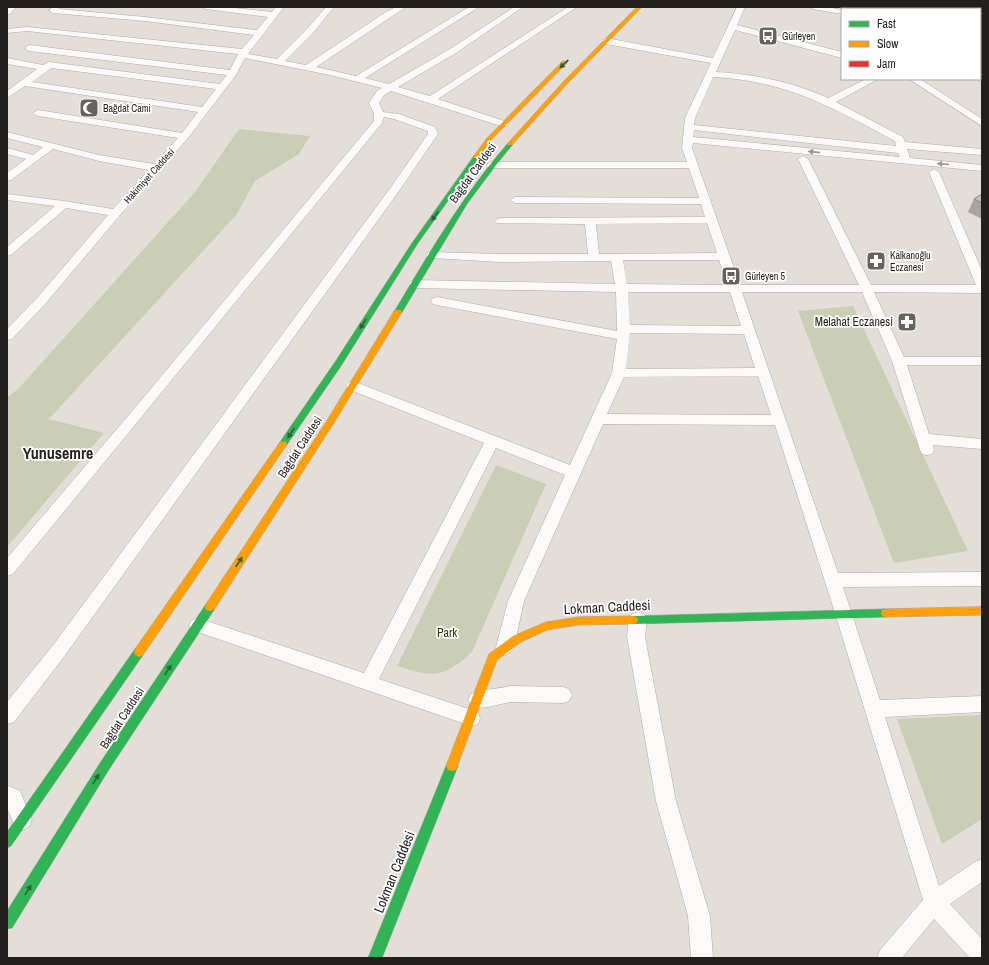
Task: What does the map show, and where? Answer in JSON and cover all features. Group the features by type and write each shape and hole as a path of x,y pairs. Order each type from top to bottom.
{"main road":[{"name":"Bağdat Caddesi","path":"7,923 104,767 353,386 432,255 492,165 565,83 640,7"},
{"name":"Bağdat Caddesi","path":"7,842 334,370 415,243 489,139 573,55"},
{"name":"Lokman Caddesi","path":"375,958 448,779 493,657 505,647 531,632 561,622 843,613 982,611"}],"street":[{"path":"7,12 12,7"},
{"path":"57,7 53,11 145,19 260,33"},
{"path":"206,7 276,11"},
{"path":"278,62 310,31 330,7"},
{"path":"308,68 389,14 402,7"},
{"path":"357,79 475,7"},
{"path":"7,569 380,121 379,114 374,103 380,93 390,89 453,51 520,7"},
{"path":"554,7 570,9"},
{"path":"741,7 690,118 688,138 693,165 780,420 843,613 934,903 982,955"},
{"path":"813,7 841,12"},
{"path":"432,99 570,9"},
{"name":"Hakimiyet Caddesi","path":"7,336 42,300 116,213 185,136 223,87 233,73 243,54 276,11"},
{"path":"733,27 841,55"},
{"path":"7,31 27,29 243,54 357,79 432,99 504,124"},
{"path":"606,41 716,61"},
{"path":"29,48 233,73"},
{"path":"7,61 44,68"},
{"path":"7,95 49,65 223,87"},
{"path":"710,74 732,75 766,80 798,89 828,102 899,139 906,161"},
{"path":"828,102 871,80"},
{"path":"916,80 982,123"},
{"path":"23,83 205,110"},
{"path":"38,113 185,136"},
{"path":"7,716 64,643 395,190 433,134 434,131 432,129 409,120 379,114"},
{"path":"7,135 99,158 157,168"},
{"path":"688,138 982,152"},
{"path":"688,138 803,159 982,176"},
{"path":"688,138 982,168"},
{"path":"7,178 51,146"},
{"path":"7,151 34,158"},
{"path":"803,159 866,288 899,361 925,444 982,444"},
{"path":"492,165 693,165"},
{"path":"934,172 982,285"},
{"path":"7,197 64,204 116,213"},
{"path":"515,200 705,201"},
{"path":"7,253 64,204"},
{"path":"501,221 711,220"},
{"path":"590,221 594,258"},
{"path":"7,240 19,242"},
{"path":"432,255 500,258 724,256"},
{"path":"505,647 516,601 619,373 624,333 622,288 616,257"},
{"path":"415,284 622,288 735,287 982,289"},
{"path":"437,301 624,333 749,330"},
{"path":"899,361 982,360"},
{"path":"619,373 764,372"},
{"path":"353,386 574,473"},
{"path":"598,419 780,420"},
{"path":"368,683 492,440"},
{"path":"832,580 982,579"},
{"path":"638,619 636,637 666,801 699,916 702,958"},
{"path":"198,624 471,718"},
{"path":"477,700 496,698 511,694 563,695"},
{"path":"872,709 982,704"},
{"path":"7,795 13,798 22,820"},
{"path":"888,958 934,903 982,869"}],"green space":[{"path":"239,129 310,136 299,154 255,181 237,214 49,419 104,433 7,547 7,398 19,388 195,192"},
{"path":"853,306 968,551 894,563 798,311"},
{"name":"Park","path":"496,465 546,484 472,652 453,667 438,673 420,673 397,666"},
{"path":"982,715 982,819 942,844 897,719"}],"building":[{"path":"982,194 982,203 974,199"}],"traffic: fast":[{"path":"398,312 450,225 478,183 510,144"},
{"path":"283,444 338,364 415,243 476,157"},
{"path":"7,923 104,767 210,607"},
{"path":"633,620 886,613"},
{"path":"7,842 139,652"},
{"path":"375,958 452,766"}],"traffic: slow":[{"path":"510,144 565,83 640,7"},
{"path":"476,157 489,139 565,62"},
{"path":"210,607 282,498 376,350 398,312"},
{"path":"139,652 283,444"},
{"path":"886,613 982,611"},
{"path":"452,766 493,657 517,639 546,626 578,621 633,620"}],"place":[{"name":"Gürleyen","path":"768,36"},
{"name":"Bağdat Cami","path":"89,108"},
{"name":"Kalkanoğlu Eczanesi","path":"876,261"},
{"name":"Gürleyen 5","path":"731,276"},
{"name":"Melahat Eczanesi","path":"907,322"}],"district":[{"name":"Yunusemre","path":"58,453"}]}
